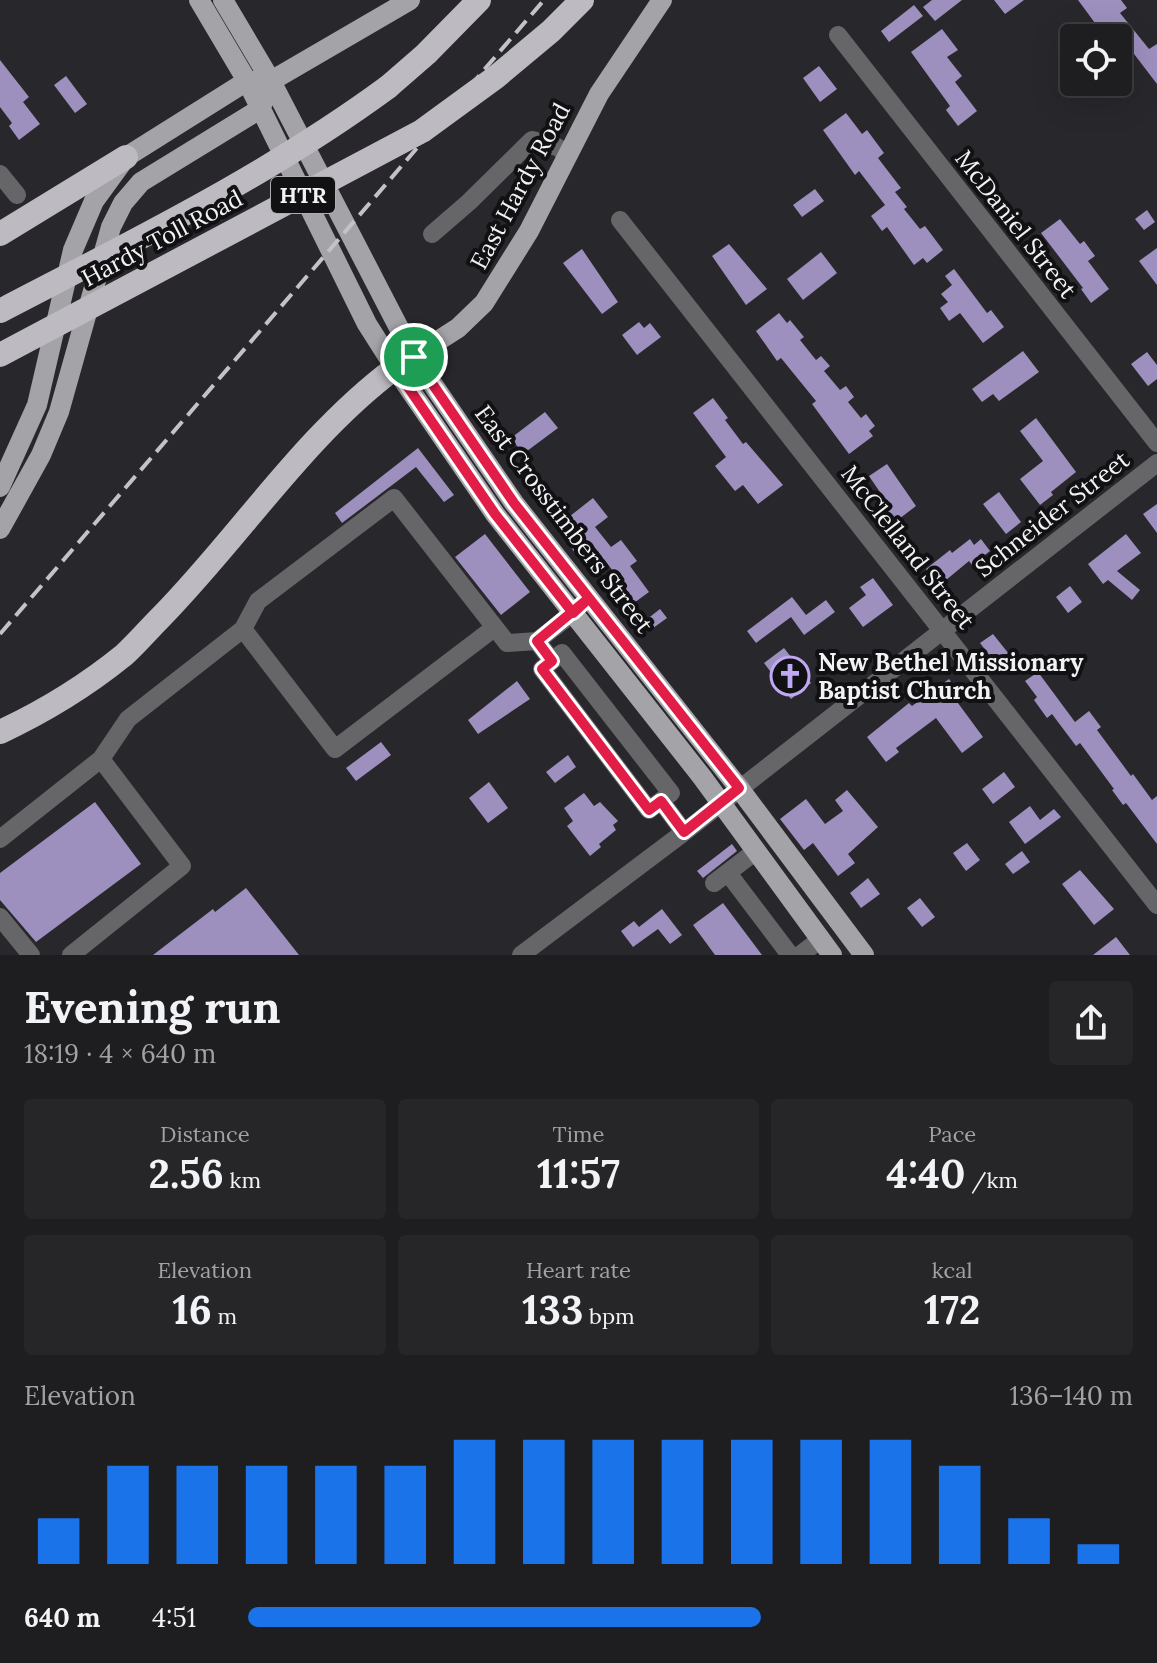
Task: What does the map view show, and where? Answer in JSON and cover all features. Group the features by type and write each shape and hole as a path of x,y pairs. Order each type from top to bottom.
{"highway":[{"name":"Hardy Toll Road","path":"0,311 240,183 331,129 426,54 479,0"},
{"name":"Hardy Toll Road","path":"0,355 422,131 496,77 551,31 582,0"},
{"path":"0,234 126,157"},
{"path":"0,732 68,694 124,655 178,600 327,428 367,388 404,362"}],"main road":[{"name":"East Crosstimbers Street","path":"199,0 247,81 367,324 404,362 739,788 864,955"},
{"name":"East Crosstimbers Street","path":"223,0 271,81 404,362 495,514 721,803 824,943"},
{"path":"0,487 37,405 73,250 94,201 126,157 247,81 271,81 410,0"},
{"name":"East Hardy Road","path":"404,362 458,328 484,303 521,244 599,94 662,0"},
{"path":"0,529 41,455 59,412 111,227 123,203 141,182 260,109 271,81"},
{"path":"495,514 514,503"},
{"path":"573,613 589,598"},
{"path":"824,943 839,922"}],"street":[{"name":"McDaniel Street","path":"838,35 1157,443"},
{"path":"432,234 532,140 557,147 567,154"},
{"path":"0,174 17,195"},
{"name":"McClelland Street","path":"620,220 1157,905"},
{"name":"Schneider Street","path":"521,955 684,832 1157,463"},
{"path":"0,839 101,759 128,719 243,629 258,601 394,498 507,643 537,641 573,613"},
{"path":"243,629 335,749 494,628"},
{"path":"537,641 552,661"},
{"path":"562,653 671,793 649,810 542,669 552,661 562,653"},
{"path":"71,955 182,866 101,759"},
{"path":"661,801 684,832"},
{"path":"756,851 721,878 790,955"},
{"path":"0,917 31,955"},
{"path":"800,955 824,943"}],"building":[{"path":"932,0 962,0 935,21 923,7"},
{"path":"994,0 1024,0 1005,14"},
{"path":"1078,0 1121,0 1127,8 1120,13 1129,24 1096,24"},
{"path":"914,5 923,16 889,42 881,31"},
{"path":"1132,28 1149,49 1157,44 1157,84 1132,51"},
{"path":"942,29 958,50 947,57 962,76 955,82 977,111 958,126 946,110 950,106 911,52"},
{"path":"0,60 29,97 23,102 40,124 19,140 9,126 12,123 0,107"},
{"path":"819,66 837,89 820,102 803,78"},
{"path":"66,76 87,104 75,113 54,85"},
{"path":"846,113 862,134 867,130 884,153 878,158 901,188 895,192 907,207 904,209 920,229 925,226 943,250 927,263 923,258 914,265 887,227 882,231 871,216 885,205 859,171 855,175 823,130"},
{"path":"815,189 824,201 802,217 793,205"},
{"path":"1147,210 1155,222 1144,230 1135,219"},
{"path":"1060,219 1080,244 1084,241 1095,256 1088,261 1109,289 1091,303 1041,233"},
{"path":"729,244 767,289 746,305 712,256"},
{"path":"1157,248 1157,285 1139,261"},
{"path":"582,249 618,302 602,314 563,263"},
{"path":"821,252 837,273 803,300 787,279"},
{"path":"954,269 987,313 991,310 1004,327 983,343 960,313 949,321 940,308 948,302 941,294 952,285 945,276"},
{"path":"779,313 787,323 790,320 804,337 800,340 816,360 821,356 830,366 824,371 840,390 846,386 854,397 848,402 861,418 866,414 875,426 869,431 873,436 849,454 812,404 816,401 781,358 777,361 756,331"},
{"path":"639,322 644,328 650,323 661,337 637,355 622,335"},
{"path":"1023,351 1039,372 999,401 993,394 982,402 972,389"},
{"path":"1147,352 1157,365 1157,379 1148,386 1131,364"},
{"path":"713,398 743,444 746,442 783,485 758,504 743,485 735,491 715,466 726,457 693,413"},
{"path":"545,412 558,428 523,454 511,438"},
{"path":"1036,418 1076,472 1040,505 1020,479 1043,461 1020,431"},
{"path":"418,448 454,495 444,502 416,467 342,523 335,513"},
{"path":"887,464 916,506 895,522 884,507 888,504 869,476"},
{"path":"999,492 1021,522 1006,534 983,504"},
{"path":"593,498 608,517 595,527 611,547 621,540 637,561 630,566 649,592 627,608 617,595 626,588 593,545 578,557 564,538 573,530 565,520"},
{"path":"1157,504 1157,533 1143,514"},
{"path":"485,534 530,592 501,615 455,557"},
{"path":"1126,534 1141,553 1117,571 1140,590 1132,600 1108,580 1103,584 1088,564"},
{"path":"970,539 974,545 981,539 990,551 972,565 969,561 940,585 926,569"},
{"path":"873,578 893,605 863,627 849,608 866,595 860,587"},
{"path":"1070,586 1082,602 1068,613 1056,597"},
{"path":"792,597 806,615 826,600 835,612 804,635 791,617 756,643 747,631"},
{"path":"660,609 667,618 649,631 642,623"},
{"path":"993,634 1009,654 996,664 980,643"},
{"path":"784,648 811,683 791,699 764,663"},
{"path":"1038,672 1075,722 1089,711 1101,727 1097,730 1131,776 1133,774 1152,800 1157,796 1157,844 1126,803 1123,805 1080,743 1076,746 1052,714 1047,718 1034,700 1037,697 1025,681"},
{"path":"949,679 960,695 955,699 983,737 962,753 936,718 896,748 899,752 886,762 867,737 909,703 912,706"},
{"path":"517,681 530,699 478,734 468,720"},
{"path":"381,742 391,755 356,781 346,768"},
{"path":"568,755 576,767 555,783 546,772"},
{"path":"1004,772 1015,787 993,804 982,789"},
{"path":"489,782 508,808 488,823 469,798"},
{"path":"847,790 878,827 848,854 855,863 838,876 813,843 804,850 780,819 806,799 825,824 843,811 835,800"},
{"path":"584,793 594,806 600,802 618,821 613,825 616,830 590,856 567,826 573,821 564,808"},
{"path":"95,802 141,864 36,942 0,900 0,873"},
{"path":"1030,806 1040,820 1054,809 1061,817 1025,844 1009,822"},
{"path":"967,843 980,860 966,871 953,853"},
{"path":"732,844 737,851 703,878 697,871"},
{"path":"1022,851 1030,862 1013,874 1005,864"},
{"path":"1080,870 1114,909 1094,925 1062,884"},
{"path":"868,878 880,894 861,908 850,893"},
{"path":"246,888 299,955 153,955 213,909 215,912"},
{"path":"920,898 935,917 922,927 907,908"},
{"path":"723,903 762,955 715,955 693,925"},
{"path":"662,909 682,935 670,944 658,929 633,947 621,931 634,921 639,927"},
{"path":"1116,937 1130,955 1093,955"}],"railway":[{"path":"0,634 544,0"}],"place":[{"name":"New Bethel Missionary Baptist Church","path":"790,676"}],"route":[{"path":"414,357 395,368 495,514 573,613 589,598 739,788 684,832 661,801 649,810 542,669 552,661 537,641 573,613 589,598 514,503 414,357"}]}
